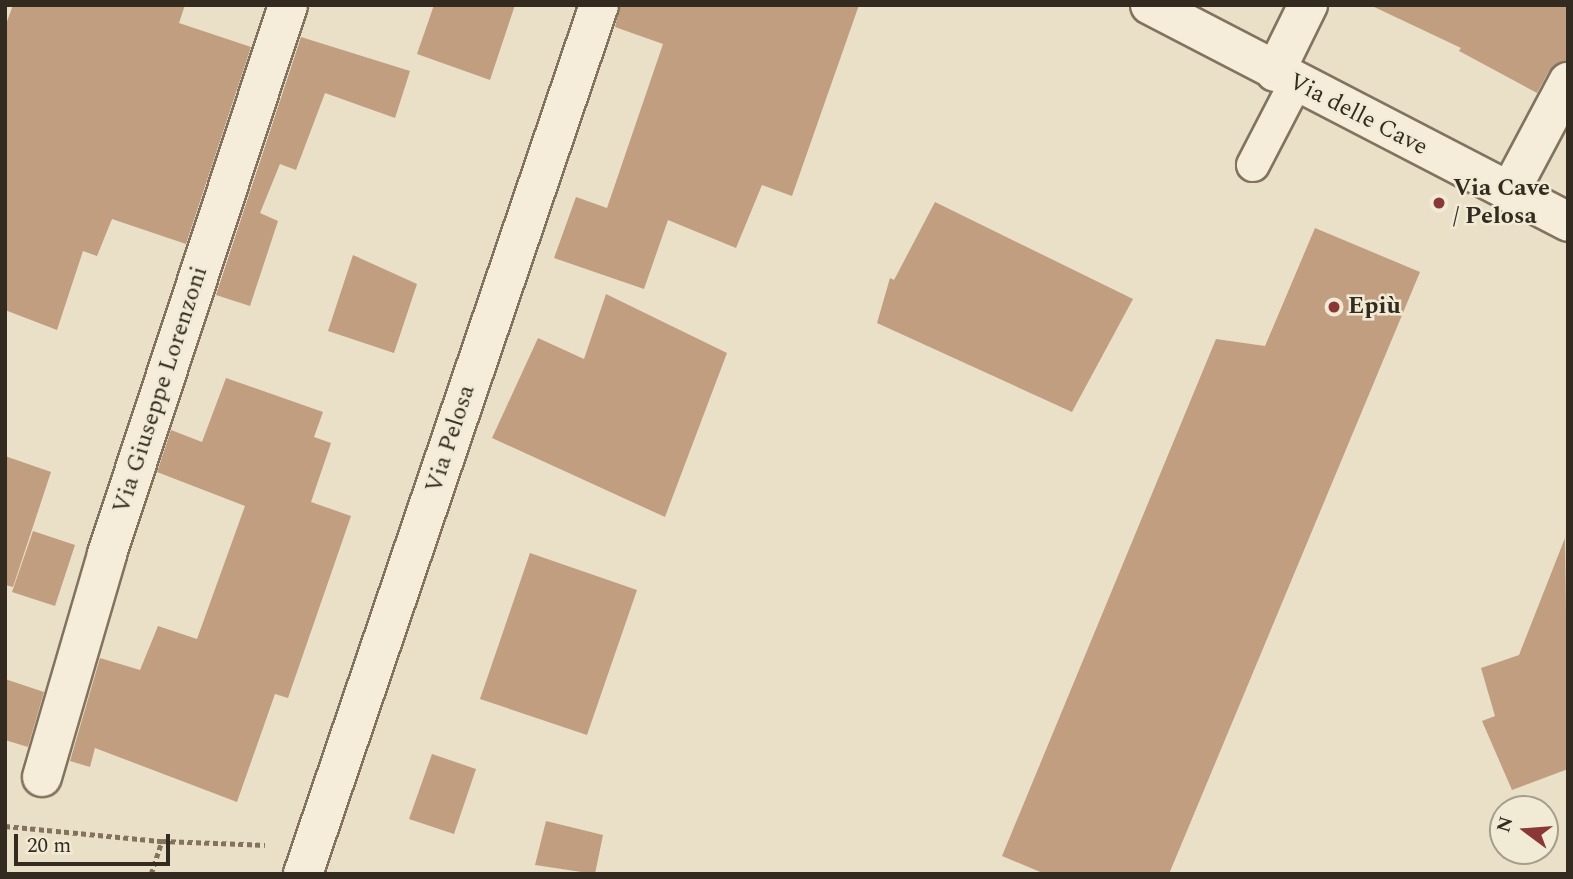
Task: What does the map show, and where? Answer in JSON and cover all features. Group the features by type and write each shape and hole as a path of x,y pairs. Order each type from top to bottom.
{"street":[{"name":"Via Giuseppe Lorenzoni","path":"42,777 107,554 288,5"},
{"name":"Via Pelosa","path":"307,862 599,5"},
{"name":"Via delle Cave","path":"1150,5 1568,222"},
{"path":"1285,77 1308,5"},
{"path":"1510,193 1568,82"}],"lane":[{"path":"1253,166 1285,77"}],"path":[{"path":"5,826 162,841 307,862"},
{"path":"151,874 162,841"}],"building":[{"path":"13,5 185,5 179,23 251,47 186,244 112,219 97,256 83,251 57,330 5,310 5,27"},
{"path":"434,5 515,5 490,80 417,54"},
{"path":"620,5 859,5 792,196 762,185 736,248 668,220 644,289 554,258 576,197 607,208 663,44 615,27"},
{"path":"1370,5 1568,5 1568,60 1549,71 1537,93 1459,51 1461,48"},
{"path":"301,37 410,71 395,118 325,93 296,170 280,164 260,213 278,221 250,306 216,295"},
{"path":"935,202 1133,299 1072,412 877,323 890,278 894,280"},
{"path":"1315,228 1420,272 1169,874 1045,874 1002,856 1216,339 1265,346"},
{"path":"353,255 417,284 394,353 328,331"},
{"path":"606,294 727,353 665,517 492,438 538,338 584,359"},
{"path":"226,378 323,412 314,437 331,443 311,502 351,516 288,698 275,694 237,802 95,748 90,767 70,761 100,658 140,670 158,626 197,639 245,506 157,472 171,430 202,442"},
{"path":"5,456 51,472 13,587 5,585"},
{"path":"33,531 75,545 55,606 12,592"},
{"path":"1565,538 1568,769 1512,790 1482,721 1495,716 1481,668 1519,655"},
{"path":"530,553 637,590 587,735 480,699"},
{"path":"5,679 44,692 28,747 5,740"},
{"path":"432,754 476,769 454,834 409,819"},
{"path":"546,821 603,835 595,874 535,865"}],"place":[{"name":"Via Cave / Pelosa","path":"1439,203"},
{"name":"Epiù","path":"1334,307"}]}
